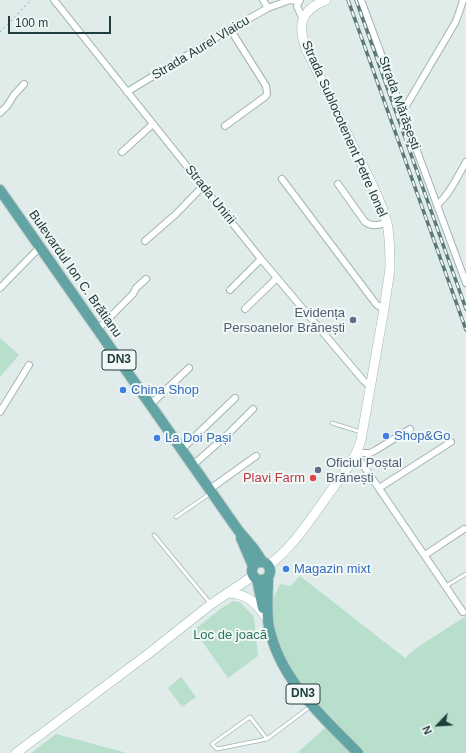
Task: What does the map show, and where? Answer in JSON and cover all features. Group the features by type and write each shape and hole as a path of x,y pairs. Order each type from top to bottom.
{"main road":[{"path":"303,20 308,10 321,1"},
{"name":"Strada Sublocotenent Petre Ionel","path":"16,753 148,654 210,605 284,552 337,482 356,453 363,433 384,309 390,269 390,241 383,211 374,189 306,49 302,32 303,20"},
{"name":"Bulevardul Ion C. Brătianu","path":"0,190 194,465 238,530 254,549 262,580 268,578 269,623"},
{"name":"Bulevardul Ion C. Brătianu","path":"259,570 262,605 281,663 295,684 312,705 358,753"},
{"path":"227,593 236,593 250,599 261,610 269,623"}],"street":[{"name":"Strada Unirii","path":"54,0 261,259 362,380 371,387"},
{"path":"263,0 268,8"},
{"name":"Strada Aurel Vlaicu","path":"127,92 230,29 268,8 290,0 299,1"},
{"name":"Strada Mărășești","path":"361,0 466,283"},
{"path":"401,108 406,106 455,23 460,13 463,0"},
{"name":"Strada Sublocotenent Petre Ionel","path":"299,1 297,3 297,8 303,20"},
{"path":"225,126 267,94 266,86 230,29"},
{"path":"0,113 24,84"},
{"path":"122,152 153,124"},
{"path":"437,205 447,194 466,162"},
{"path":"282,179 373,300 377,305 384,309"},
{"path":"338,184 365,222 369,225 386,223"},
{"path":"146,241 176,214 203,186"},
{"path":"0,288 40,247"},
{"path":"230,290 261,259"},
{"path":"245,309 277,278"},
{"path":"98,329 146,279"},
{"path":"0,412 29,365"},
{"path":"151,404 189,368"},
{"path":"182,448 235,398"},
{"path":"194,465 253,409"},
{"path":"356,453 370,453 410,429"},
{"path":"379,488 451,442"},
{"path":"356,453 463,612"},
{"path":"211,490 256,456"},
{"path":"425,555 464,529"}],"lane":[{"path":"332,423 363,433"},
{"path":"176,517 211,490"},
{"path":"154,535 210,605"},
{"path":"446,586 466,574"},
{"path":"267,738 250,717 212,744 217,749 267,738 312,705"}],"path":[{"path":"0,32 31,0"}],"green space":[{"path":"0,338 19,355 0,377"},
{"path":"300,576 405,658 415,649 466,616 466,753 297,753 334,720 303,688 288,665 276,635 271,604 280,584 291,586"},
{"name":"Loc de joacă","path":"233,601 240,602 254,617 258,656 228,678 194,630"},
{"path":"181,677 196,697 182,707 168,688"},
{"path":"56,734 127,753 31,753"}],"railway":[{"path":"348,0 466,330"},
{"path":"356,0 466,309"}],"place":[{"name":"Evidența Persoanelor Brănești","path":"353,320"},
{"name":"China Shop","path":"123,390"},
{"name":"Shop&Go","path":"386,436"},
{"name":"La Doi Pași","path":"157,438"},
{"name":"Oficiul Poștal Brănești","path":"318,470"},
{"name":"Plavi Farm","path":"313,478"},
{"name":"Magazin mixt","path":"286,569"}]}
